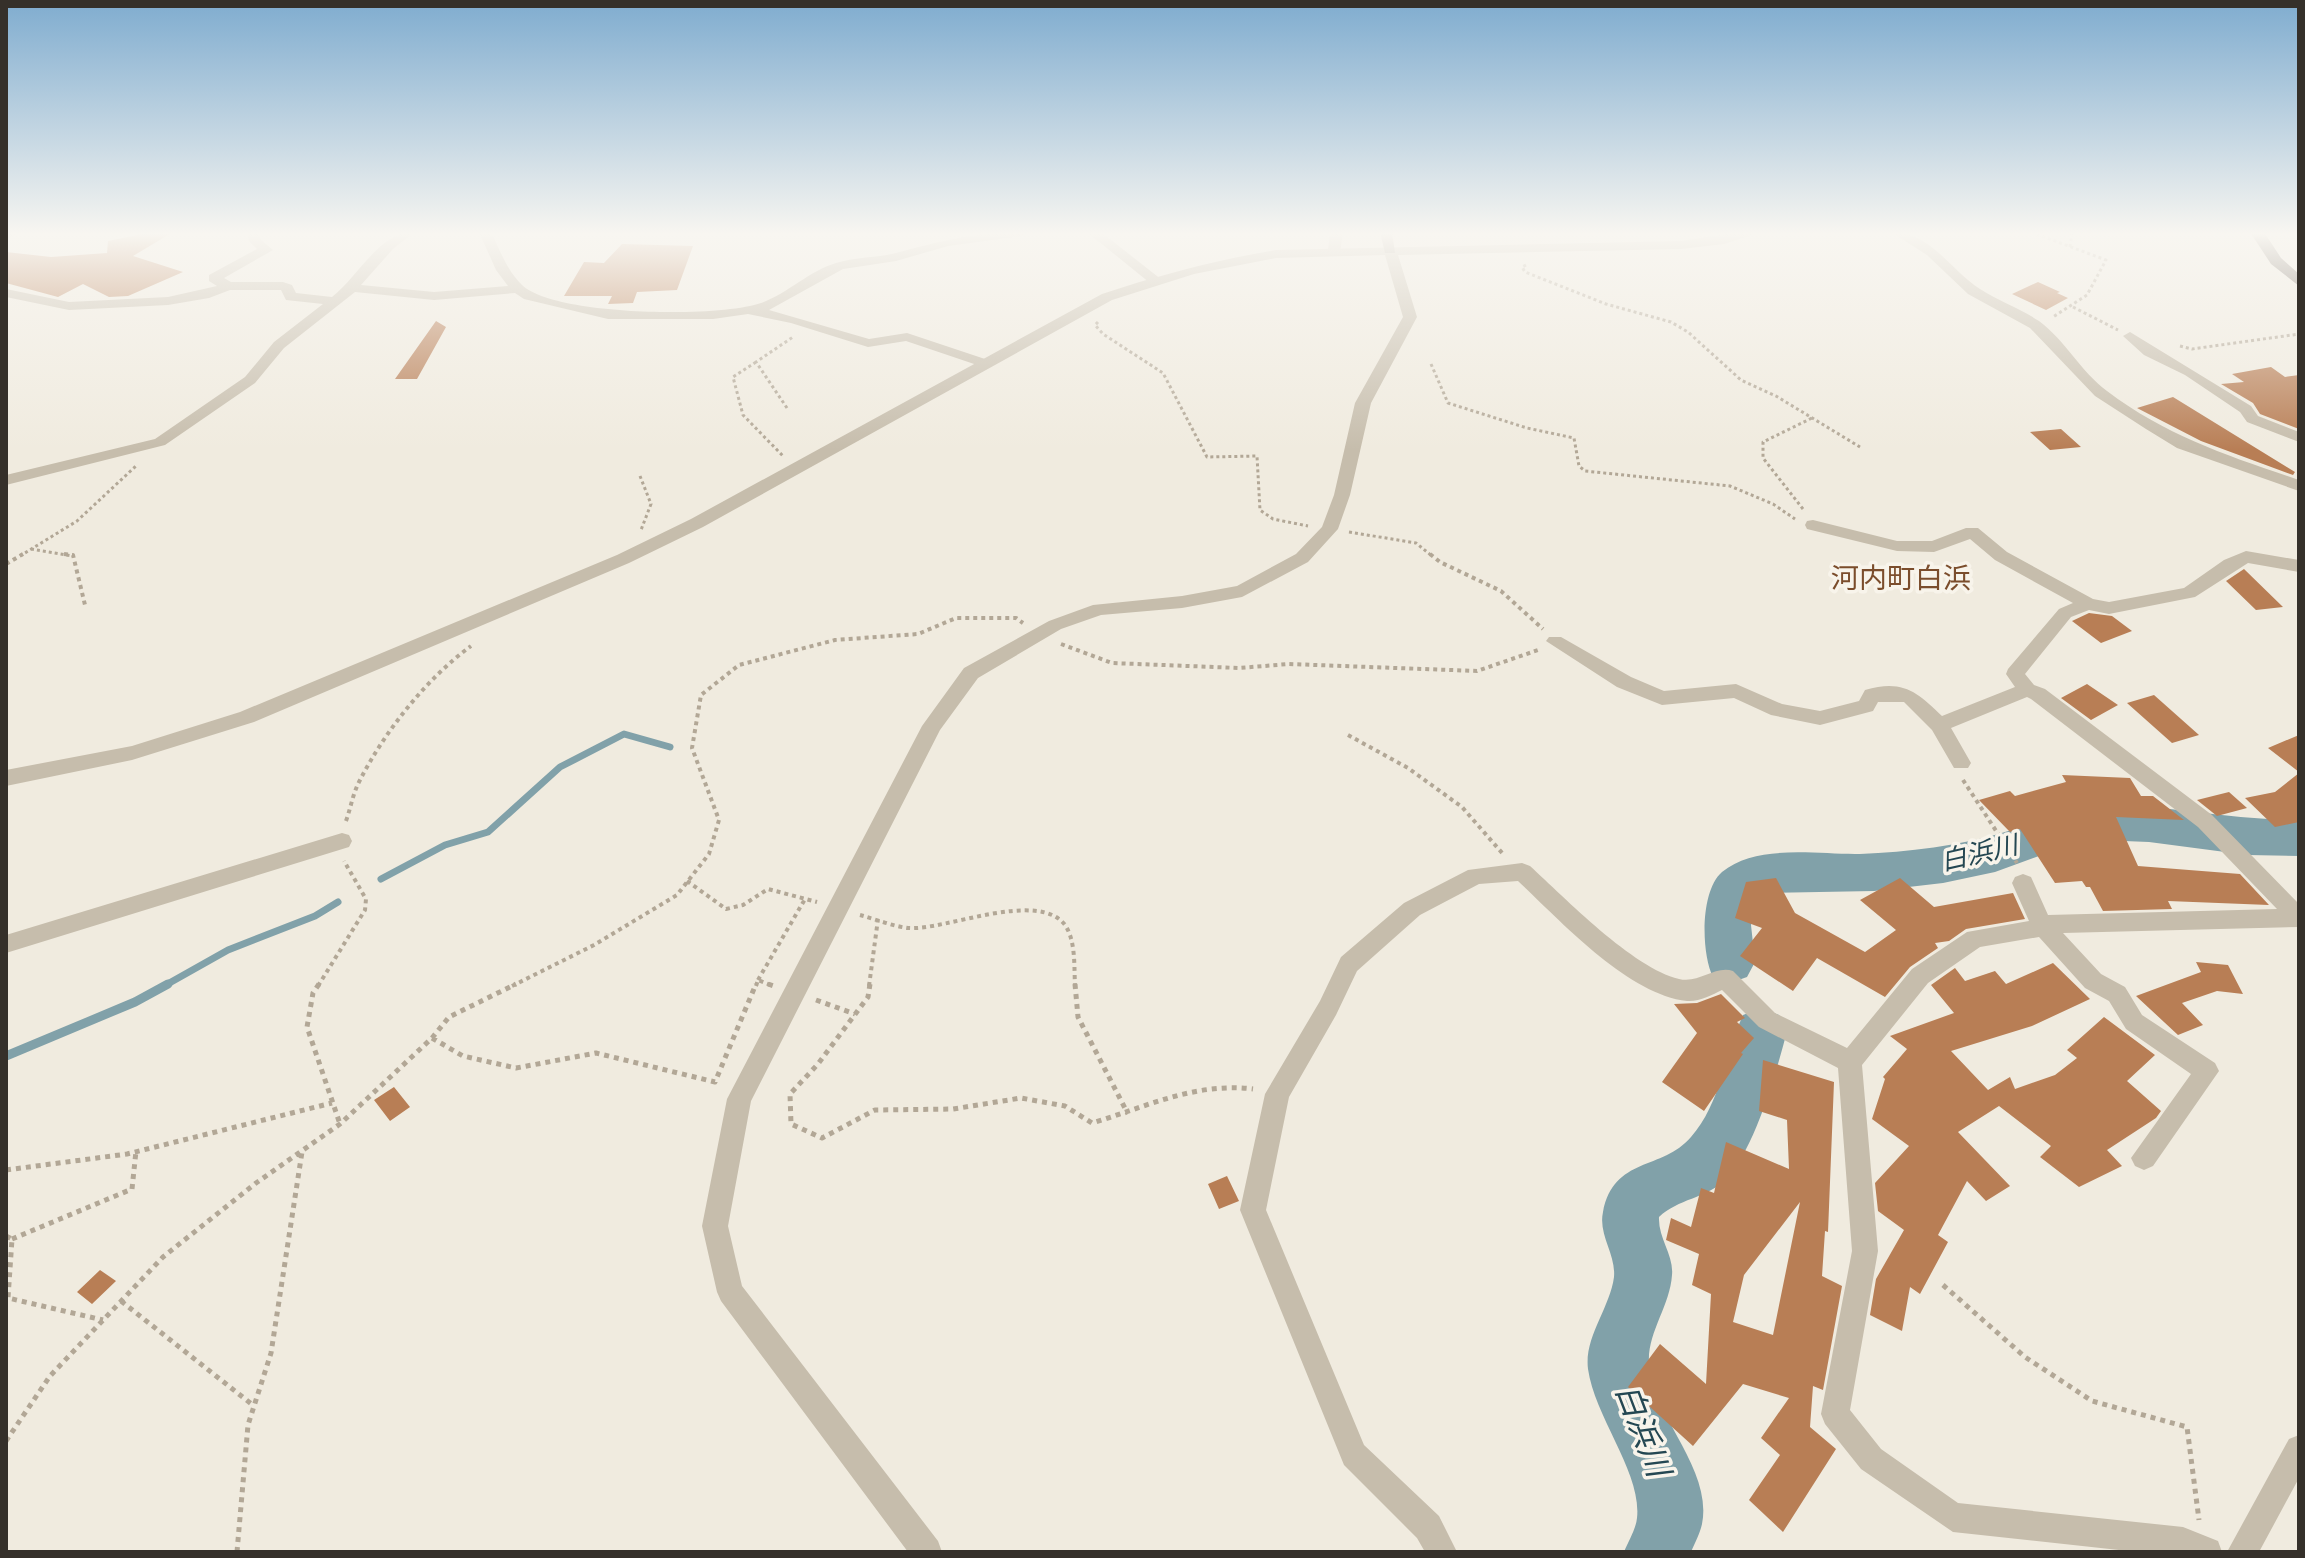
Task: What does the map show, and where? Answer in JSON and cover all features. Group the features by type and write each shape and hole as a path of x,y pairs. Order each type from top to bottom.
{"street":[{"path":"58,305 84,305"},
{"path":"6,480 154,445 250,380 279,345 331,305"},
{"path":"565,305 608,315 713,315 768,305"},
{"path":"6,778 132,753 247,717 631,555 697,523 1093,305"},
{"path":"927,1552 730,1292 715,1226 739,1099 932,726 971,673 1037,634 1099,609 1182,602 1242,591 1302,558 1330,529 1342,495 1363,403 1410,317 1406,305"},
{"path":"1998,305 2035,325 2100,393 2151,426 2183,445 2299,486"},
{"path":"750,310 868,343 907,337 983,363"},
{"path":"2130,336 2149,352 2190,372 2246,409 2252,419 2299,437"},
{"path":"1813,525 1897,546 1934,547 1972,532 2001,556 2088,604 2109,608 2189,593 2230,564 2246,557 2299,566"},
{"path":"2088,604 2065,613 2015,674 2027,690 2038,694 2213,827 2299,918 2041,924 2034,929 1975,939 1920,976 1850,1062 1853,1131 1865,1251 1835,1414 1871,1459 1953,1517 2183,1542 2205,1550"},
{"path":"1555,641 1624,682 1662,698 1736,691 1778,710 1820,718 1866,706 1872,695 1909,695 1939,725 1961,763"},
{"path":"1939,725 2027,690"},
{"path":"6,944 342,841"},
{"path":"1442,1552 1428,1527 1354,1455 1253,1210 1277,1094 1328,1008 1349,964 1412,909 1476,876 1522,872 1603,944 1658,981 1690,991 1725,978 1767,1020 1850,1062"},
{"path":"2023,883 2041,924 2093,981 2117,994 2134,1022 2207,1071 2144,1158"},
{"path":"2242,1552 2299,1449"}],"path":[{"path":"1609,305 1671,322 1688,332 1741,380 1776,396 1860,447"},
{"path":"2035,325 2076,305"},
{"path":"2073,307 2130,336"},
{"path":"6,1441 50,1376 163,1257 256,1183 340,1124 432,1038 449,1017 594,945 677,895 709,854 719,820 692,748 701,695 739,665 835,640 918,634 956,618 1016,618 1037,634 1112,663 1239,668 1289,664 1477,671 1555,641 1501,591 1440,562 1416,543 1402,538 1281,522 1260,510 1257,456 1207,457 1169,380 1103,334 1095,325 1104,315"},
{"path":"795,469 743,415 733,377 812,325"},
{"path":"2176,345 2192,349 2299,334"},
{"path":"756,362 787,408"},
{"path":"1431,364 1448,403 1499,420 1574,438 1579,466 1585,471 1730,486 1813,525"},
{"path":"1812,418 1763,442 1763,458 1800,502 1813,525"},
{"path":"6,564 88,513 154,445"},
{"path":"631,555 651,504 640,476"},
{"path":"29,549 73,555 85,605"},
{"path":"340,1124 307,1027 313,993 365,910 366,899 343,859 342,841 360,780 410,710 456,655 482,639"},
{"path":"1348,735 1408,768 1462,807 1476,826 1522,872"},
{"path":"1961,763 1959,774 2015,858"},
{"path":"687,881 726,909 743,905 768,889 910,928 992,913 1034,910 1063,922 1071,937 1078,1017 1128,1114"},
{"path":"758,980 805,899"},
{"path":"878,919 868,997 818,1064 790,1094 791,1124 822,1138 875,1110 953,1109 1021,1098 1065,1106 1092,1123 1128,1114 1189,1090 1234,1085 1277,1094"},
{"path":"432,1038 463,1056 516,1068 596,1053 715,1082"},
{"path":"6,1170 136,1151 332,1103"},
{"path":"103,1320 8,1298 9,1237 132,1189 136,1151"},
{"path":"237,1552 248,1425 271,1353 302,1152"},
{"path":"1943,1285 2025,1357 2092,1401 2187,1427 2205,1550"},
{"path":"121,1301 254,1406"}],"building":[{"path":"2035,305 2056,305 2046,310"},
{"path":"436,321 446,327 417,379 395,379"},
{"path":"2271,367 2285,377 2299,375 2299,429 2260,414 2253,403 2221,384 2244,382 2232,374"},
{"path":"2173,397 2295,472 2293,475 2201,441 2137,408"},
{"path":"2061,429 2081,447 2050,450 2030,432"},
{"path":"2244,569 2283,607 2256,610 2226,581"},
{"path":"2089,613 2112,616 2132,631 2101,643 2072,621"},
{"path":"2087,684 2118,705 2091,720 2061,698"},
{"path":"2154,695 2199,735 2172,743 2127,703"},
{"path":"2299,735 2299,772 2268,748"},
{"path":"2299,773 2299,822 2275,827 2245,798 2275,792"},
{"path":"2062,775 2130,778 2141,796 2153,796 2184,820 2116,817 2138,866 2240,874 2269,905 2168,901 2172,909 2103,911 2090,887 2082,881 2055,883 2020,829 2010,832 1979,800 2010,791 2015,796 2066,782"},
{"path":"2229,792 2247,808 2217,816 2197,800"},
{"path":"1776,878 1795,913 1865,952 1896,930 1860,900 1900,878 1934,907 2013,893 2025,919 1966,929 1949,941 1935,943 1938,948 1910,967 1885,997 1817,958 1793,991 1740,956 1762,928 1735,918 1746,882"},
{"path":"2196,962 2228,965 2243,994 2217,991 2182,1003 2203,1025 2178,1035 2136,996 2201,972"},
{"path":"2053,963 2090,999 2032,1026 1951,1051 1988,1090 2010,1077 2015,1089 2055,1075 2077,1058 2067,1050 2104,1017 2155,1055 2127,1081 2161,1111 2156,1118 2107,1150 2122,1166 2079,1187 2040,1157 2051,1146 1999,1106 1958,1132 2010,1186 1986,1201 1967,1181 1938,1235 1948,1242 1920,1294 1910,1287 1902,1331 1870,1315 1876,1279 1904,1230 1878,1211 1875,1183 1909,1146 1872,1119 1885,1079 1883,1077 1907,1049 1890,1036 1954,1013 1931,985 1955,968 1965,981 1995,971 2006,984"},
{"path":"1721,994 1745,1018 1737,1022 1754,1038 1704,1111 1662,1082 1697,1033 1674,1004 1697,1003"},
{"path":"1763,1060 1834,1082 1828,1232 1825,1231 1822,1276 1842,1286 1823,1390 1813,1386 1810,1427 1836,1449 1783,1532 1749,1500 1780,1455 1761,1438 1789,1398 1743,1384 1693,1446 1628,1387 1660,1344 1706,1384 1711,1294 1692,1285 1699,1254 1666,1240 1671,1218 1691,1227 1701,1188 1714,1193 1726,1142 1789,1169 1787,1120 1759,1111","holes":["1800,1202 1773,1335 1733,1322 1744,1275"]},
{"path":"394,1087 410,1107 390,1121 374,1100"},
{"path":"1227,1176 1239,1201 1219,1209 1208,1184"},
{"path":"100,1270 116,1281 92,1304 77,1292"}],"waterway":[{"path":"381,879 445,845 488,832 560,767 624,734 670,747"},
{"name":"白浜川","path":"1730,962 1727,925 1737,887 1768,874 1803,871 1857,873 1943,864 1995,854 2065,829 2099,822 2299,838"},
{"path":"164,986 228,950 315,916 338,902"},
{"path":"6,1056 135,1002 168,984"},
{"name":"白浜川","path":"1657,1552 1670,1522 1668,1497 1663,1477 1628,1402 1618,1364 1618,1355 1643,1277 1642,1263 1631,1231 1631,1210 1646,1191 1694,1169 1713,1153 1739,1102 1761,1031"}],"district":[{"name":"河内町白浜","path":"1901,578"}]}
